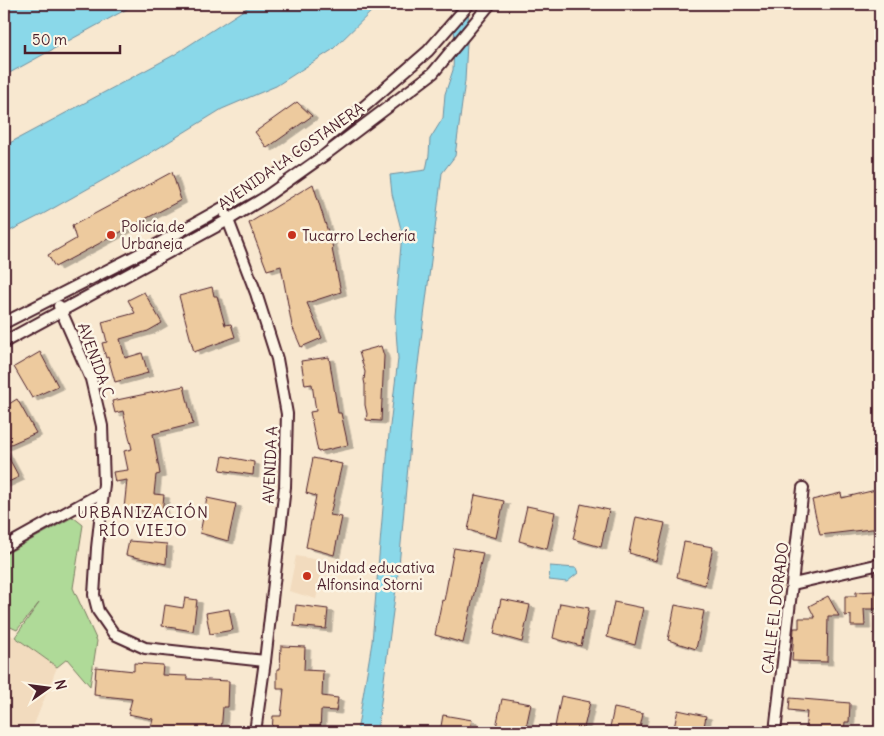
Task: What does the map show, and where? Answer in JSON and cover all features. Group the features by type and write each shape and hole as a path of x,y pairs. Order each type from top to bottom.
{"street":[{"name":"AVENIDA LA COSTANERA","path":"4,324 147,250 256,189 316,147 428,51 469,4"},
{"name":"AVENIDA LA COSTANERA","path":"4,342 228,220 264,198 433,73 490,4"},
{"name":"AVENIDA A","path":"221,208 228,220 256,293 277,360 287,414 286,487 255,732"},
{"name":"AVENIDA C","path":"55,297 91,380 102,426 104,484 94,595 98,611 114,634 145,648 265,661"},
{"name":"CALLE EL DORADO","path":"775,732 803,488"},
{"path":"4,547 103,492"},
{"path":"793,584 880,564"}],"shaded area":[{"name":"Unidad educativa Alfonsina Storni","path":"296,556 325,561 316,599 289,591"},
{"path":"4,630 57,667 31,732 4,732"}],"green space":[{"path":"73,517 83,525 73,588 97,641 90,686 67,659 57,667 15,637 39,603 17,630 4,624 4,555"}],"water":[{"path":"4,4 136,4 4,76"},
{"path":"253,4 379,4 332,50 276,86 222,109 144,157 4,234 4,146 174,55"},
{"path":"454,4 469,4 465,81 455,156 442,173 415,388 399,566 377,732 357,732 372,642 389,434 398,359 395,316 402,233 392,194 390,175 426,170 430,139 443,118 445,94 453,70"},
{"path":"550,566 576,568 578,573 567,582 549,580"}],"building":[{"path":"297,102 312,116 267,148 255,132"},
{"path":"172,172 181,200 55,267 48,255 76,239 72,226"},
{"path":"313,184 333,248 341,292 307,303 322,338 301,347 292,326 281,266 267,270 249,223"},
{"path":"212,287 214,296 217,296 225,325 231,324 235,337 194,352 179,296"},
{"path":"144,292 162,323 148,331 120,339 125,358 142,353 148,373 115,382 102,343 107,342 102,322 135,313 128,300"},
{"path":"381,346 384,356 381,421 366,420 365,372 359,352"},
{"path":"40,352 58,386 32,398 14,367"},
{"path":"329,357 338,413 341,413 348,445 318,452 310,412 316,411 312,384 305,385 301,361"},
{"path":"184,386 193,424 153,434 160,474 156,475 154,494 164,495 162,513 124,509 127,480 115,482 113,472 128,470 124,451 132,449 123,411 115,413 112,401"},
{"path":"17,399 36,433 4,447 4,407"},
{"path":"4,449 19,477 4,484"},
{"path":"223,456 254,462 253,475 220,470"},
{"path":"313,458 342,464 330,515 342,517 334,555 306,547 316,496 306,493"},
{"path":"880,489 880,528 820,535 812,500 841,493 842,498"},
{"path":"475,495 504,501 496,538 468,530"},
{"path":"207,498 236,504 228,541 200,533"},
{"path":"581,504 609,510 601,547 573,539"},
{"path":"527,506 555,512 547,549 519,541"},
{"path":"636,517 665,523 656,561 629,553"},
{"path":"129,541 167,544 166,564 126,555"},
{"path":"684,542 713,547 705,585 677,577"},
{"path":"454,548 483,553 463,643 435,635 442,600 444,601"},
{"path":"876,591 876,609 864,609 865,626 851,626 851,615 845,616 845,596 856,596 856,592"},
{"path":"828,596 839,616 828,616 827,662 792,661 794,628 799,628 799,618 815,618 809,606"},
{"path":"185,598 197,600 193,631 162,626 165,605 183,608"},
{"path":"501,599 530,605 522,642 494,634"},
{"path":"614,602 643,608 635,645 607,637"},
{"path":"560,603 589,608 581,646 553,638"},
{"path":"296,605 328,609 326,629 294,626"},
{"path":"675,605 704,611 696,649 668,640"},
{"path":"229,609 233,630 210,634 206,613"},
{"path":"281,646 305,647 304,670 323,671 322,696 338,698 336,711 321,710 320,732 272,732 273,716 281,716 284,689 277,689 277,669 280,669"},
{"path":"134,663 163,665 162,675 187,676 187,679 229,681 228,707 223,707 221,732 173,732 151,727 153,719 128,714 132,699 94,695 96,667 134,671"},
{"path":"561,696 590,702 583,732 554,732"},
{"path":"790,698 850,703 849,722 845,722 844,732 805,732 807,712 789,710"},
{"path":"502,699 531,704 525,732 495,732"},
{"path":"614,708 643,714 639,732 609,732"},
{"path":"678,710 706,716 703,732 673,732"},
{"path":"443,715 472,720 469,732 440,732"}],"place":[{"name":"Policía de Urbaneja","path":"111,235"},
{"name":"Tucarro Lechería","path":"292,235"},
{"name":"Unidad educativa Alfonsina Storni","path":"307,576"}],"district":[{"name":"URBANIZACIÓN RÍO VIEJO","path":"143,521"}]}
